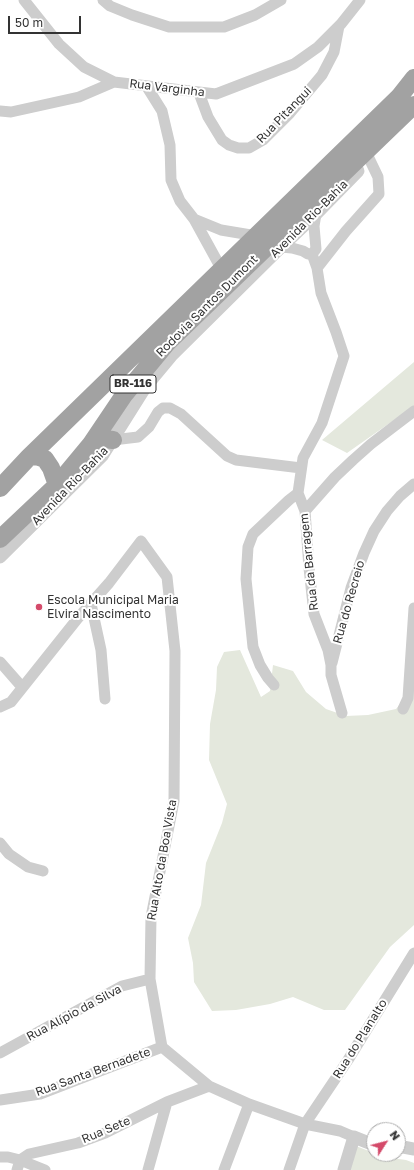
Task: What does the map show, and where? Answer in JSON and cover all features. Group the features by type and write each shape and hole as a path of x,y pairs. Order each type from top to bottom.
{"highway":[{"name":"Rodovia Santos Dumont","path":"0,488 29,457 399,96 414,78"},
{"name":"Rodovia Santos Dumont","path":"0,539 53,494 91,444 124,395 167,343 368,155 414,105"},
{"path":"91,444 104,439 113,440"},
{"path":"29,457 36,456 45,459 51,468 53,494"}],"street":[{"name":"Rua Varginha","path":"24,0 59,44 84,67 114,82 216,94 294,64 318,47 339,26 360,0"},
{"path":"103,0 110,6 169,27 224,27 255,15 281,0"},
{"name":"Rua Pitangui","path":"199,92 211,123 222,140 229,145 238,148 250,148 263,140 322,75 334,52 339,26"},
{"path":"0,111 12,112 79,97 114,82"},
{"path":"147,87 162,111 170,145 170,180 180,201 194,219 222,270"},
{"name":"Avenida Rio-Bahia","path":"0,557 53,494 102,456 146,386 171,356 316,214 368,155 414,115"},
{"path":"317,268 346,231 379,194 378,177 368,155"},
{"name":"Rua da Barragem","path":"316,214 314,226 316,249 312,254 317,268 321,293 344,356 322,423 303,458 298,493 305,511 314,614 328,650 331,675 342,713"},
{"path":"194,219 221,230 257,236"},
{"path":"281,247 292,248 312,254"},
{"path":"113,440 138,437 149,427 158,412 163,408 170,408 182,414 227,456 236,460 301,468"},
{"path":"305,511 335,477 353,460 371,444 414,411"},
{"name":"Rua do Recreio","path":"331,666 351,588 364,552 374,531 387,511 400,496 414,484"},
{"path":"274,685 260,665 253,647 246,579 248,547 253,534 298,493"},
{"name":"Rua Alto da Boa Vista","path":"91,604 141,541 167,577 175,651 174,801 151,917 150,979 162,1047"},
{"path":"0,708 10,702 91,604"},
{"path":"91,604 101,650 105,699"},
{"path":"403,709 408,698 414,608"},
{"path":"0,662 22,687"},
{"path":"0,843 9,854 28,867 43,871"},
{"name":"Rua do Planalto","path":"289,1170 305,1124 348,1060 414,953"},
{"name":"Rua Alípio da Silva","path":"0,1053 122,986 150,979"},
{"path":"162,1047 209,1086 249,1104 305,1124 340,1131 366,1142"},
{"name":"Rua Santa Bernadete","path":"0,1100 40,1094 162,1047"},
{"name":"Rua Sete","path":"18,1165 29,1154 78,1143 105,1133 167,1102 209,1086"},
{"path":"148,1170 167,1102"},
{"path":"224,1170 249,1104"},
{"path":"344,1170 354,1137"},
{"path":"0,1157 8,1157 18,1165 45,1170"}],"shaded area":[{"path":"414,362 414,406 347,453 322,440"},
{"path":"240,650 261,697 270,691 273,665 293,671 306,692 326,709 346,716 368,715 396,709 414,687 414,925 390,947 345,1010 324,1010 293,997 270,1004 236,1010 212,1011 194,982 193,963 188,938 201,905 206,863 222,823 227,804 209,760 210,724 216,690 217,667 224,652"},
{"path":"356,1146 366,1150 366,1162 406,1162 406,1160 414,1163 414,1170 349,1170"}],"place":[{"name":"Escola Municipal Maria Elvira Nascimento","path":"39,607"}]}
